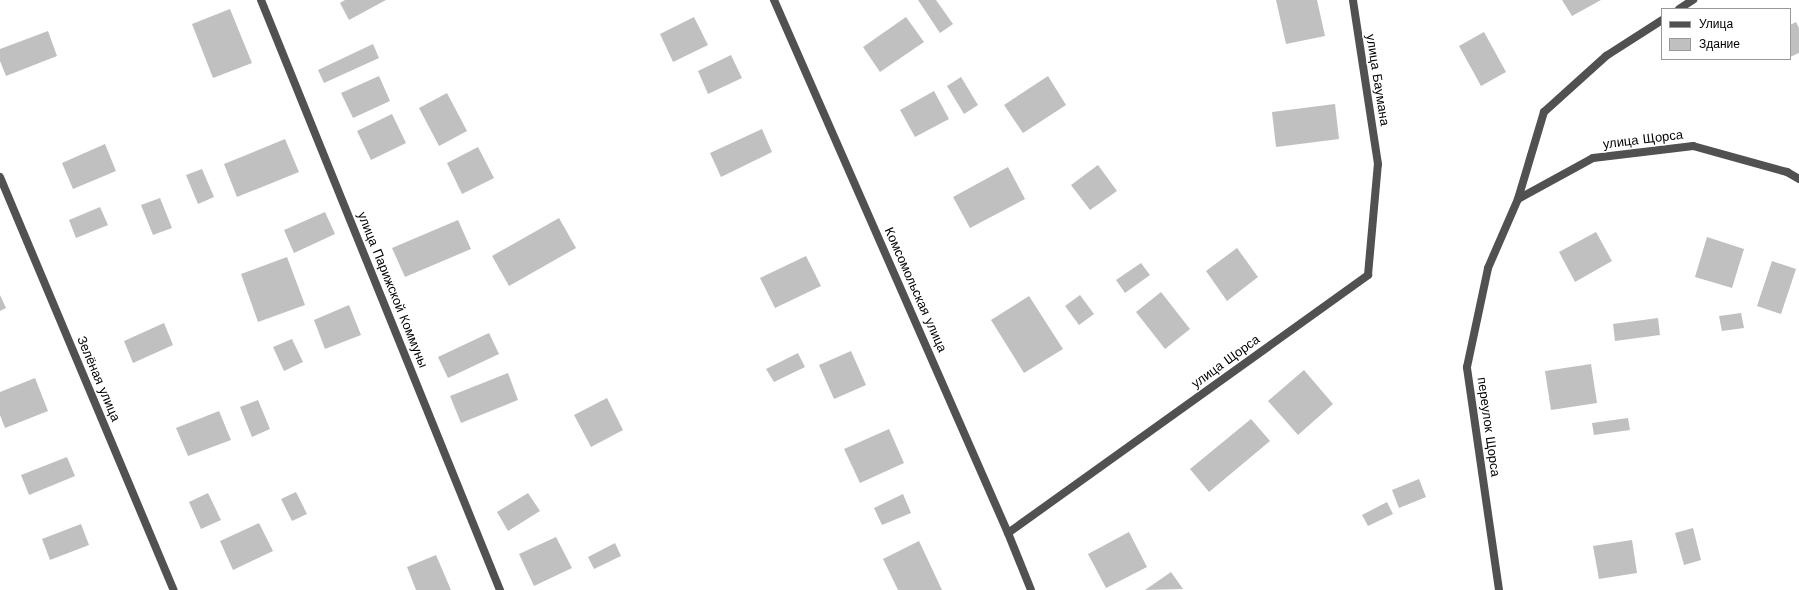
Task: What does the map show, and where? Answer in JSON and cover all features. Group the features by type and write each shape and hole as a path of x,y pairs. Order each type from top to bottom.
{"street":[{"name":"улица Парижской Коммуны","path":"261,0 500,590"},
{"name":"Комсомольская улица","path":"774,0 1008,533 1031,590"},
{"name":"улица Баумана","path":"1353,0 1378,164"},
{"path":"1681,8 1694,0"},
{"path":"1518,199 1544,112 1606,56 1661,21"},
{"name":"улица Щорса","path":"1518,199 1593,158 1693,146 1787,172 1799,179"},
{"name":"улица Щорса","path":"1008,533 1368,275 1378,164"},
{"name":"Зелёная улица","path":"0,177 174,590"},
{"name":"переулок Щорса","path":"1499,590 1467,367 1488,268 1518,199"}],"building":[{"path":"345,0 386,0 349,20 340,3"},
{"path":"918,0 936,0 953,24 940,33"},
{"path":"1276,0 1317,0 1325,36 1286,44"},
{"path":"1562,0 1601,0 1572,16"},
{"path":"230,9 252,63 213,78 192,24"},
{"path":"694,17 708,45 673,62 660,34"},
{"path":"906,17 924,42 880,72 863,47"},
{"path":"1796,22 1799,28 1799,53 1791,57 1791,24"},
{"path":"48,31 57,56 6,76 0,61 0,49"},
{"path":"1484,32 1506,72 1481,86 1459,46"},
{"path":"373,44 379,58 324,83 318,70"},
{"path":"731,55 742,78 708,94 698,71"},
{"path":"379,76 390,101 353,118 341,93"},
{"path":"1048,76 1066,105 1023,133 1004,105"},
{"path":"961,77 978,105 964,114 947,86"},
{"path":"934,91 949,119 915,137 900,110"},
{"path":"447,93 467,131 439,146 419,108"},
{"path":"1335,104 1339,139 1276,147 1272,112"},
{"path":"392,114 406,143 371,160 357,131"},
{"path":"762,129 772,152 721,177 710,153"},
{"path":"285,139 299,172 237,197 224,164"},
{"path":"105,144 116,171 73,189 62,163"},
{"path":"478,147 494,178 462,194 447,163"},
{"path":"1098,165 1117,191 1090,210 1071,185"},
{"path":"1008,167 1025,199 970,228 953,197"},
{"path":"202,169 214,197 198,204 186,175"},
{"path":"160,198 172,228 153,235 141,205"},
{"path":"100,207 108,225 76,238 69,220"},
{"path":"325,212 335,234 294,253 284,230"},
{"path":"559,218 576,248 509,286 492,256"},
{"path":"458,220 471,249 405,277 392,248"},
{"path":"1596,232 1612,261 1575,282 1559,252"},
{"path":"1707,237 1744,249 1732,288 1695,277"},
{"path":"1237,248 1258,277 1227,301 1206,271"},
{"path":"806,256 821,286 775,308 760,278"},
{"path":"287,257 305,305 258,322 241,274"},
{"path":"1772,261 1796,269 1781,314 1757,306"},
{"path":"1141,263 1150,275 1125,293 1116,280"},
{"path":"1161,292 1190,329 1165,349 1136,312"},
{"path":"0,295 6,308 0,311"},
{"path":"1080,295 1094,314 1079,325 1065,306"},
{"path":"1029,296 1063,349 1024,373 991,320"},
{"path":"349,305 361,335 325,349 314,320"},
{"path":"1741,313 1744,328 1722,331 1719,316"},
{"path":"1658,318 1660,335 1615,341 1613,324"},
{"path":"164,323 173,345 133,363 124,341"},
{"path":"489,333 499,354 448,378 438,357"},
{"path":"292,339 303,362 284,371 273,347"},
{"path":"851,351 866,385 834,399 819,365"},
{"path":"798,353 805,367 774,382 766,369"},
{"path":"1591,364 1597,403 1551,410 1545,371"},
{"path":"1304,370 1333,404 1298,435 1268,401"},
{"path":"508,373 518,400 461,423 450,396"},
{"path":"35,378 48,411 5,428 0,415 0,392"},
{"path":"607,398 623,430 591,447 574,415"},
{"path":"258,400 270,429 252,437 240,407"},
{"path":"219,411 231,440 188,456 176,428"},
{"path":"1628,418 1630,430 1594,435 1592,423"},
{"path":"1251,419 1270,441 1209,492 1190,469"},
{"path":"889,429 904,463 860,483 844,449"},
{"path":"67,457 75,476 29,495 21,475"},
{"path":"1419,479 1426,497 1399,508 1392,490"},
{"path":"296,492 307,514 292,521 281,499"},
{"path":"208,493 221,520 201,529 189,502"},
{"path":"528,493 540,511 508,531 497,512"},
{"path":"903,494 911,513 882,525 874,508"},
{"path":"1387,502 1393,514 1368,526 1362,515"},
{"path":"259,523 273,551 233,570 220,541"},
{"path":"81,524 89,545 50,560 42,539"},
{"path":"1693,528 1701,560 1684,565 1675,533"},
{"path":"1129,532 1147,567 1106,588 1088,554"},
{"path":"556,537 572,568 534,586 519,554"},
{"path":"1632,540 1637,573 1599,579 1593,546"},
{"path":"919,541 942,590 898,590 883,559"},
{"path":"615,543 621,556 594,569 588,557"},
{"path":"436,555 451,590 416,590 407,567"},
{"path":"1171,572 1183,589 1145,590"}]}
